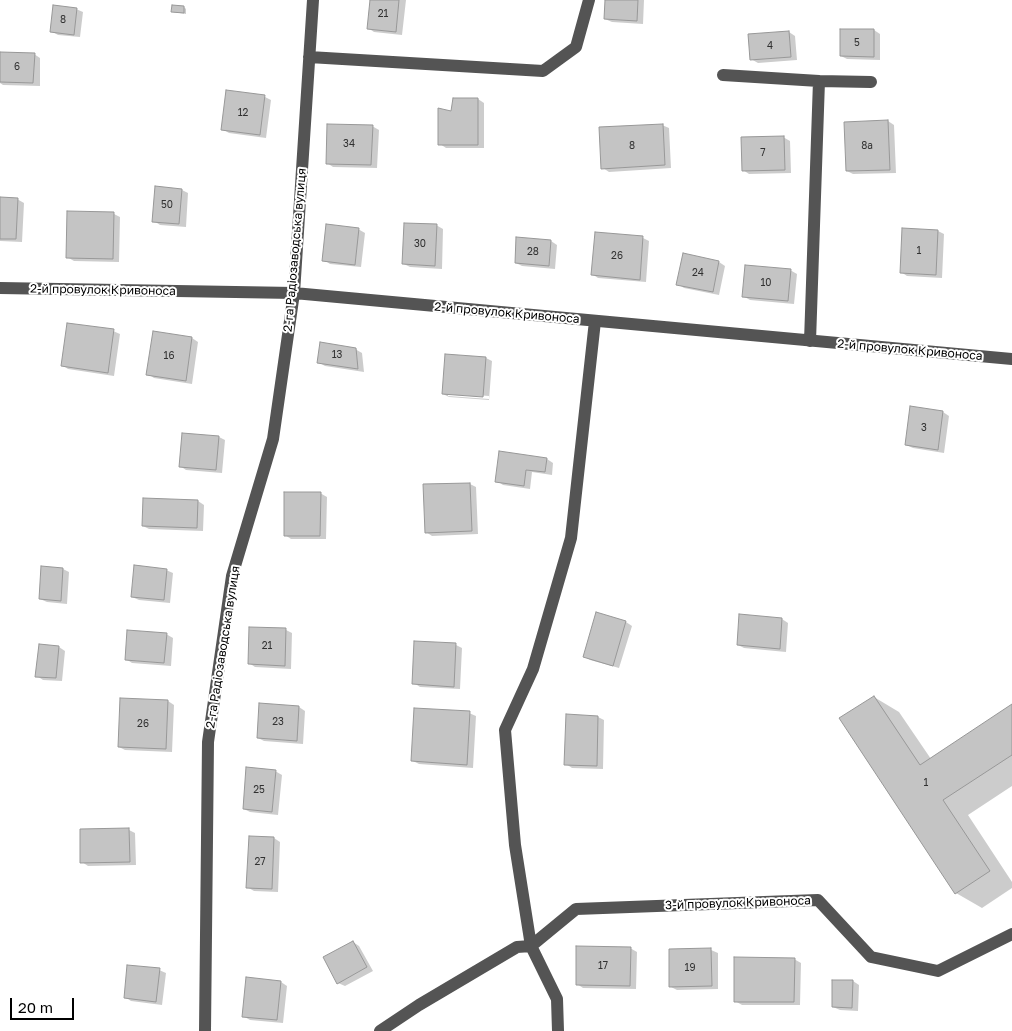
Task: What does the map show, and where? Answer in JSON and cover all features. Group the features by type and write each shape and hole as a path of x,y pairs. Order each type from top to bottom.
{"street":[{"name":"2-га Радіозаводська вулиця","path":"205,1031 208,742 232,576 273,439 294,293 313,0"},
{"path":"310,57 543,71 576,48 589,0"},
{"path":"723,75 871,82"},
{"path":"810,341 819,81"},
{"name":"2-й провулок Кривоноса","path":"0,288 294,293 1012,359"},
{"path":"558,1031 557,999 531,946 515,845 505,730 533,669 571,538 595,321"},
{"name":"3-й провулок Кривоноса","path":"531,946 576,910 818,900 871,957 938,971 1012,934"},
{"path":"380,1031 419,1005 517,947 531,946"}],"building":[{"path":"370,0 399,0 396,32 367,29"},
{"path":"605,0 638,0 637,21 604,19"},
{"path":"53,5 77,8 74,35 50,32"},
{"path":"172,5 184,6 184,13 171,12"},
{"path":"840,29 874,29 874,57 840,56"},
{"path":"789,31 791,57 750,60 748,34"},
{"path":"0,52 35,53 33,83 0,82"},
{"path":"226,90 265,95 260,135 221,130"},
{"path":"453,98 478,98 478,145 438,145 438,108 451,111"},
{"path":"888,120 890,170 846,171 844,122"},
{"path":"327,124 373,125 371,165 326,164"},
{"path":"663,124 665,165 601,169 599,127"},
{"path":"784,136 785,170 742,171 741,137"},
{"path":"155,186 182,189 179,224 152,222"},
{"path":"0,197 18,198 16,239 0,239"},
{"path":"67,211 114,212 113,259 66,258"},
{"path":"404,223 437,224 435,266 402,264"},
{"path":"326,224 359,228 355,265 322,261"},
{"path":"902,228 938,230 936,275 900,273"},
{"path":"595,232 643,236 640,280 591,275"},
{"path":"516,237 551,240 549,266 515,263"},
{"path":"683,253 719,261 713,292 676,285"},
{"path":"745,265 791,269 788,301 742,297"},
{"path":"67,323 114,329 108,373 61,366"},
{"path":"153,331 192,337 186,381 146,375"},
{"path":"320,342 356,348 358,369 317,363"},
{"path":"445,354 486,357 483,397 442,394"},
{"path":"910,406 943,411 938,450 905,445"},
{"path":"182,433 219,436 216,470 179,467"},
{"path":"499,451 547,458 545,472 526,470 524,486 495,482"},
{"path":"470,483 472,531 425,533 423,484"},
{"path":"284,492 321,492 320,536 284,536"},
{"path":"143,498 198,500 197,528 142,526"},
{"path":"134,565 167,569 164,600 131,597"},
{"path":"41,566 63,568 61,601 39,599"},
{"path":"596,612 626,621 613,666 583,657"},
{"path":"739,614 782,618 780,649 737,645"},
{"path":"249,627 286,628 285,666 248,664"},
{"path":"127,630 167,633 164,663 125,660"},
{"path":"414,641 456,643 454,687 412,684"},
{"path":"39,644 59,646 56,678 35,677"},
{"path":"874,696 920,765 1012,704 1012,755 943,800 990,871 955,894 839,718"},
{"path":"120,698 168,700 166,749 118,747"},
{"path":"259,703 299,706 297,741 257,738"},
{"path":"414,708 470,711 467,765 411,761"},
{"path":"566,714 598,716 597,766 564,765"},
{"path":"246,767 276,770 272,812 243,809"},
{"path":"129,828 130,862 80,863 80,829"},
{"path":"249,836 274,837 272,889 246,888"},
{"path":"353,941 367,967 337,984 323,957"},
{"path":"576,946 631,947 630,986 576,985"},
{"path":"711,948 712,986 669,987 669,949"},
{"path":"734,957 795,958 794,1002 734,1002"},
{"path":"127,965 160,968 156,1002 124,998"},
{"path":"246,977 281,981 277,1020 242,1017"},
{"path":"832,980 853,980 852,1008 832,1007"}]}
